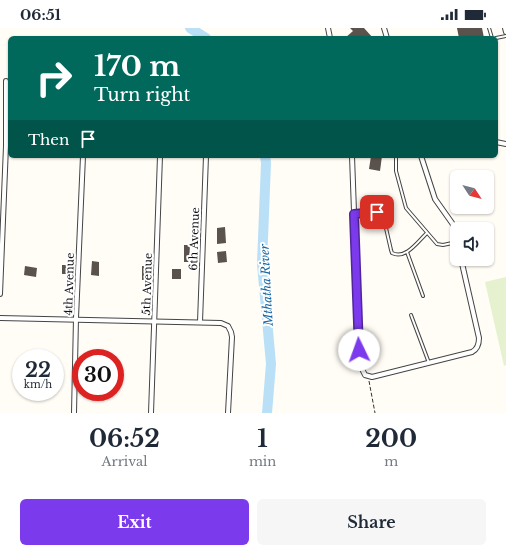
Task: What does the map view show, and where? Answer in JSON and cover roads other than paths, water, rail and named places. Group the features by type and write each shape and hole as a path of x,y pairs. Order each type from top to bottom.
{"street":[{"path":"505,28 506,32"},
{"path":"0,294 8,114 6,81"},
{"path":"0,146 6,146"},
{"name":"4th Avenue","path":"74,413 76,318 83,158"},
{"name":"5th Avenue","path":"151,413 160,158"},
{"name":"6th Avenue","path":"200,322 206,158"},
{"path":"352,158 359,357 363,373 368,376 429,363 476,350 479,345 479,338 464,266"},
{"path":"422,158 435,199 451,222"},
{"path":"0,318 76,318 154,322 221,323 228,326 232,337 228,413"}],"lane":[{"path":"396,158 396,171 406,208 427,233 440,245 450,243"},
{"path":"354,214 381,213 384,217 392,253 400,255 405,254 427,233"},
{"path":"407,252 423,296"},
{"path":"412,315 429,363"}],"waterway":[{"name":"Mthatha River","path":"190,28 203,36"},
{"name":"Mthatha River","path":"265,158 262,264 271,364 267,413"}]}
